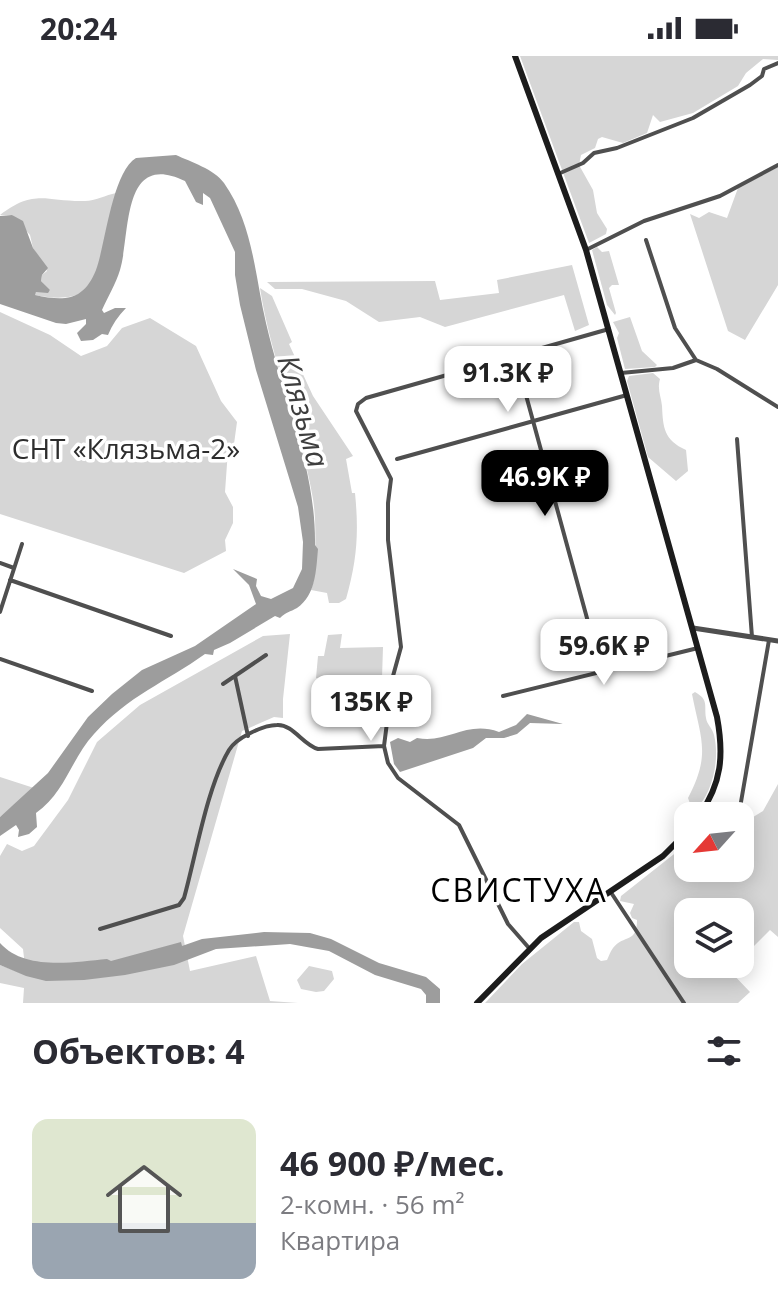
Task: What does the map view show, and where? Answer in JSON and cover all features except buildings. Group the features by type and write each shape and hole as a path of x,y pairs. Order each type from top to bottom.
{"main road":[{"path":"515,56 586,250 717,717 722,759 717,786 707,802"},
{"path":"477,1003 529,948 663,856 674,845"}],"street":[{"path":"558,174 583,163 594,153 617,148 693,118 750,85 762,76 764,69 778,63"},
{"path":"586,250 644,221 738,188 778,165"},
{"path":"646,240 675,328 696,360 717,369 778,407"},
{"path":"529,948 508,924 459,825 398,778 388,763 384,746 393,676 401,647 388,540 391,479 356,411 358,404 366,398 609,329"},
{"path":"515,355 602,673"},
{"path":"621,373 673,368 696,360"},
{"path":"397,459 627,395"},
{"path":"737,439 752,637"},
{"path":"0,612 22,544"},
{"path":"0,563 14,568"},
{"path":"10,580 171,636"},
{"path":"693,628 778,641"},
{"path":"741,802 769,640"},
{"path":"503,696 698,648"},
{"path":"223,684 266,655"},
{"path":"0,659 92,691"},
{"path":"235,676 248,736"},
{"path":"100,929 179,905 184,898 217,779 229,749 237,741 274,725 283,725 309,747 318,749 384,746"},
{"path":"610,891 684,1003"}],"green space":[{"path":"520,56 778,56 778,60 763,59 746,73 738,86 693,113 660,122 653,115 647,133 623,143 602,137 595,148 581,155 579,165 593,190 597,213 607,229 606,234 589,243"},
{"path":"778,167 778,285 745,340 728,331 690,214 699,218 709,212 727,218 738,188"},
{"path":"116,193 100,261 89,285 83,292 72,296 34,295 36,292 50,291 41,281 47,271 33,248 30,235 12,215 0,215 32,199 89,201"},
{"path":"597,247 602,252 609,251 619,285 609,288 615,315 607,305 592,250"},
{"path":"572,265 589,325 575,331 564,295 445,327 420,317 379,322 346,301 302,289 275,289 267,282 435,281 440,300 499,293 497,280"},
{"path":"260,288 272,296 292,342 289,344 313,396 353,456 346,459 352,493 355,493 356,546 346,599 339,603 329,603 327,593 311,590 315,549 313,499"},
{"name":"СНТ «Клязьма-2»","path":"0,312 50,335 81,356 107,346 122,328 150,318 196,346 221,401 237,422 234,444 228,450 225,492 233,507 233,523 225,540 226,551 184,573 0,514"},
{"path":"630,317 642,351 657,365 655,367 625,369 617,338 619,333 613,322"},
{"path":"653,373 660,379 666,432 673,442 686,450 688,471 676,481 648,457 627,381 629,376"},
{"path":"290,634 283,718 274,717 242,731 183,936 190,971 256,956 270,1001 298,1003 23,1003 24,988 0,983 0,965 26,975 23,949 0,928 0,856 7,844 22,851 34,846 68,800 97,742 140,705 263,636"},
{"path":"342,634 340,648 383,647 382,678 327,682 316,678 318,656 324,656 328,635"},
{"path":"695,692 704,700 716,745 713,776 702,802 689,802 688,798 702,758 701,736 692,694"},
{"path":"0,777 34,788 0,817"},
{"path":"778,784 778,937 770,930 754,946 754,898 674,898 674,978 737,978 750,992 738,1003 485,1003 522,964 574,922 579,922 581,931 592,939 597,958 607,960 617,944 635,933 637,920 630,913 634,904 620,901 621,896 674,854 674,882 754,882 754,816 763,811"},
{"path":"309,966 332,971 334,979 324,991 301,989 297,980"}],"shaded area":[{"path":"176,155 220,178 234,199 247,233 266,323 310,488 315,545 318,549 314,582 308,596 297,608 280,618 275,616 214,650 213,655 205,654 120,709 94,734 54,796 36,813 37,827 29,834 18,837 16,825 0,836 0,817 48,773 88,717 112,694 142,670 195,646 256,604 249,585 233,569 257,579 256,586 261,596 271,599 293,588 302,569 303,542 298,507 256,370 240,305 235,252 210,198 203,193 203,205 196,202 185,181 164,174 149,177 139,186 129,217 120,270 102,310 104,313 115,308 126,308 108,335 81,341 77,333 86,324 86,319 56,323 0,304 0,216 12,215 23,221 33,248 48,268 41,281 50,290 48,293 36,292 35,295 56,298 73,296 86,288 96,270 115,193 128,166 136,158"},
{"path":"527,714 563,724 530,723 517,734 486,738 473,748 400,772 394,764 390,742 398,738 410,742 417,738 438,738 467,730 499,732 516,725"},
{"path":"264,932 310,933 331,939 379,963 426,977 440,989 440,1003 426,1003 426,995 421,989 375,975 329,951 290,944 216,949 174,965 84,980 46,981 0,965 0,943 22,958 65,963 111,961 181,942 182,946 202,939"}],"district":[{"name":"СВИСТУХА","path":"519,889"}],"water label":[{"name":"Клязьма","path":"304,411"}]}
